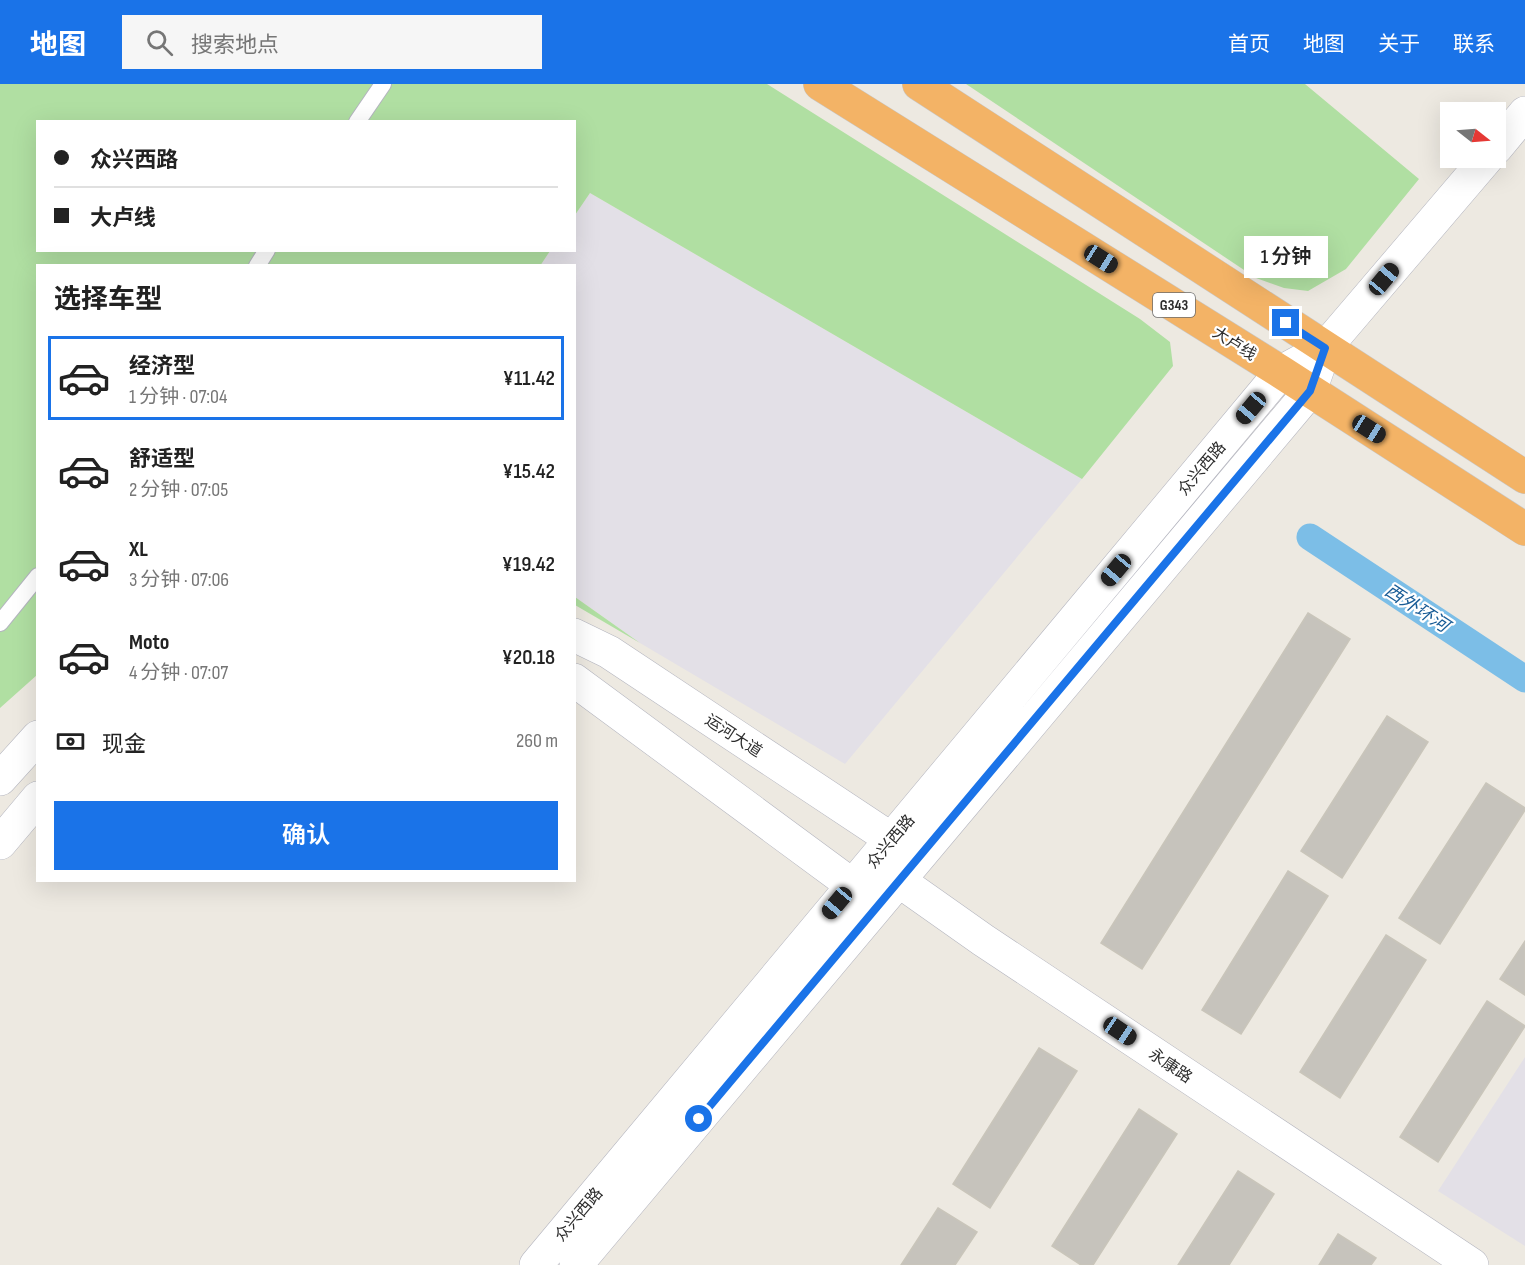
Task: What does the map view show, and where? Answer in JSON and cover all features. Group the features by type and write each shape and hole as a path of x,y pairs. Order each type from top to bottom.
{"highway":[{"name":"大卢线","path":"820,84 1281,372 1525,529"},
{"name":"G343","path":"919,84 1525,477"}],"main road":[{"path":"1506,136 1525,113"},
{"path":"1325,348 1478,168"},
{"name":"众兴西路","path":"536,1265 1281,372 1325,348"},
{"name":"众兴西路","path":"576,1265 1310,391 1325,348"},
{"name":"运河大道","path":"576,635 609,652 872,862"},
{"path":"576,681 872,862"},
{"path":"0,779 36,739"},
{"path":"0,843 36,800"},
{"name":"永康路","path":"872,862 983,940 1472,1265"}],"lane":[{"path":"358,120 383,84"},
{"path":"0,622 36,578"}],"shaded area":[{"path":"590,193 1082,479 845,764 640,643 576,598 576,264 541,264 549,252 576,252 576,214"},
{"path":"1525,1057 1525,1246 1438,1191"}],"green space":[{"path":"0,84 767,84 1140,319 1170,342 1173,366 1082,479 590,193 576,214 576,120 36,120 36,252 549,252 541,264 36,264 36,676 0,708"},
{"path":"966,84 1305,84 1419,179 1346,269 1308,291 1284,288 1256,278"},
{"path":"576,598 640,643 576,606"}],"building":[{"path":"1308,613 1350,639 1142,969 1101,943"},
{"path":"1387,716 1428,742 1342,878 1301,851"},
{"path":"1486,783 1525,810 1440,944 1399,918"},
{"path":"1288,871 1328,896 1241,1034 1202,1010"},
{"path":"1386,935 1426,960 1340,1098 1300,1072"},
{"path":"1525,941 1525,995 1500,979"},
{"path":"1487,1001 1525,1026 1438,1162 1400,1137"},
{"path":"1039,1048 1077,1071 990,1208 953,1184"},
{"path":"1139,1109 1177,1134 1093,1265 1081,1265 1052,1246"},
{"path":"1238,1171 1274,1194 1229,1265 1178,1265"},
{"path":"938,1208 977,1232 955,1265 901,1265"},
{"path":"1338,1234 1376,1258 1371,1265 1319,1265"}],"waterway":[{"name":"西外环河","path":"1310,537 1525,679"}],"route":[{"path":"699,1119 1310,391 1325,348 1286,323"}]}
